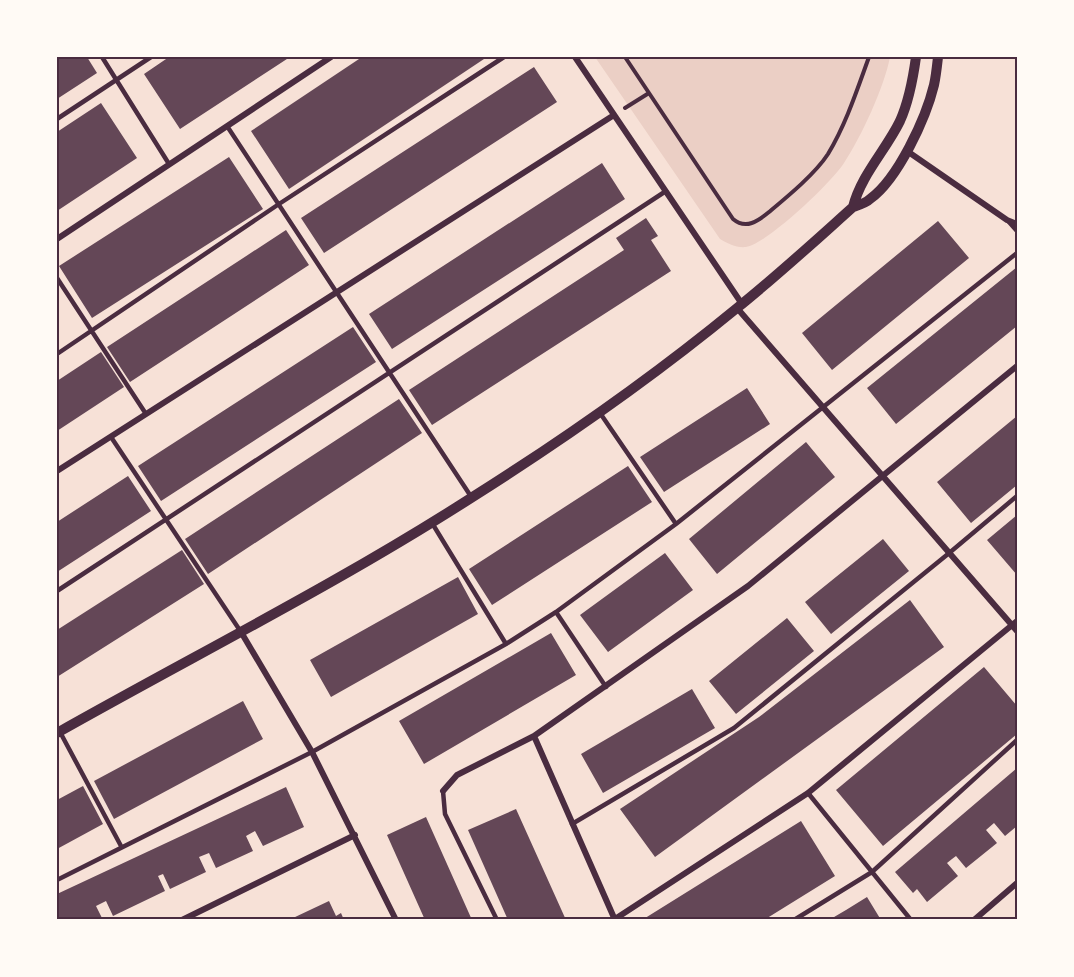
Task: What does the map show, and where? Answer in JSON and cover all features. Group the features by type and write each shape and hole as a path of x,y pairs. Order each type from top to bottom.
{"street":[{"path":"57,239 331,57"},
{"path":"575,57 666,191 739,306 948,554 1015,623 1017,632"},
{"path":"853,207 857,190 899,121 908,98 916,57"},
{"path":"58,733 432,523 600,413 739,306 853,207 870,200 888,181 907,151 927,111 935,83 938,57"},
{"path":"57,471 615,115"},
{"path":"907,151 1007,220 1017,224"},
{"path":"443,791 456,775 534,736 748,586 1017,366"},
{"path":"534,736 615,920 808,793 1015,623"},
{"path":"241,632 312,752 396,920"},
{"path":"182,920 355,835"},
{"path":"974,920 1017,883"}],"lane":[{"path":"102,57 169,164"},
{"path":"57,119 151,57"},
{"path":"57,354 279,204 504,57"},
{"path":"228,126 472,498"},
{"path":"57,591 666,191"},
{"path":"1007,220 1017,231"},
{"path":"57,880 312,752 506,644 556,612 676,524 1017,253"},
{"path":"57,278 146,414"},
{"path":"600,413 676,524"},
{"path":"111,437 241,632"},
{"path":"572,824 734,728 1017,495"},
{"path":"432,523 506,644"},
{"path":"556,612 606,687"},
{"path":"58,733 121,846"},
{"path":"794,920 872,872 1017,740"},
{"path":"443,791 445,814 497,920"},
{"path":"808,793 912,920"}],"path":[{"path":"625,57 738,224 756,222 790,196 827,156 848,114 869,57"},
{"path":"615,115 649,93"}],"shaded area":[{"path":"595,57 890,57 883,83 871,112 851,152 837,172 783,224 756,243 742,247 720,239"}],"building":[{"path":"57,57 87,57 97,73 57,99"},
{"path":"169,57 290,57 180,129 144,74"},
{"path":"362,57 487,57 289,189 251,131"},
{"path":"534,67 557,102 324,253 301,218"},
{"path":"101,103 137,158 57,211 57,132"},
{"path":"229,157 263,209 92,318 59,266"},
{"path":"602,163 625,199 392,349 369,314"},
{"path":"646,218 658,236 651,240 671,271 432,425 409,390 624,250 616,238"},
{"path":"938,221 969,258 832,370 802,333"},
{"path":"286,230 309,265 130,382 107,347"},
{"path":"1017,267 1017,326 896,424 867,388"},
{"path":"353,327 376,362 161,501 138,466"},
{"path":"101,352 124,387 57,431 57,381"},
{"path":"747,388 770,424 664,492 640,457"},
{"path":"399,399 422,433 208,574 185,539"},
{"path":"1017,416 1017,485 971,523 937,482"},
{"path":"806,442 835,477 717,574 689,539"},
{"path":"628,466 652,502 492,605 469,569"},
{"path":"128,476 151,511 57,572 57,522"},
{"path":"1017,515 1017,575 987,540"},
{"path":"883,539 909,571 831,634 805,602"},
{"path":"182,550 204,584 57,677 57,630"},
{"path":"665,553 693,590 608,652 580,615"},
{"path":"458,577 478,614 331,697 310,660"},
{"path":"910,600 944,647 655,857 620,809 759,717"},
{"path":"787,618 814,651 736,714 709,681"},
{"path":"551,633 576,675 424,764 399,721"},
{"path":"984,667 1017,706 1017,734 883,846 836,790"},
{"path":"692,689 715,728 603,793 581,754"},
{"path":"243,701 263,739 114,819 94,781"},
{"path":"1017,768 1017,826 1005,836 994,823 986,830 997,843 966,868 956,856 947,863 958,876 927,902 917,889 913,893 895,872"},
{"path":"83,786 103,824 57,849 57,800"},
{"path":"286,787 304,827 263,846 255,831 246,836 253,851 216,868 209,853 199,857 206,872 170,889 163,874 158,876 165,891 113,916 106,901 96,906 103,920 57,920 57,894"},
{"path":"516,809 566,920 508,920 468,830"},
{"path":"426,817 472,920 425,920 387,835"},
{"path":"801,821 835,876 764,920 642,920"},
{"path":"867,897 881,920 829,920 846,910"},
{"path":"329,901 336,916 341,913 344,920 293,920 293,918"}]}
